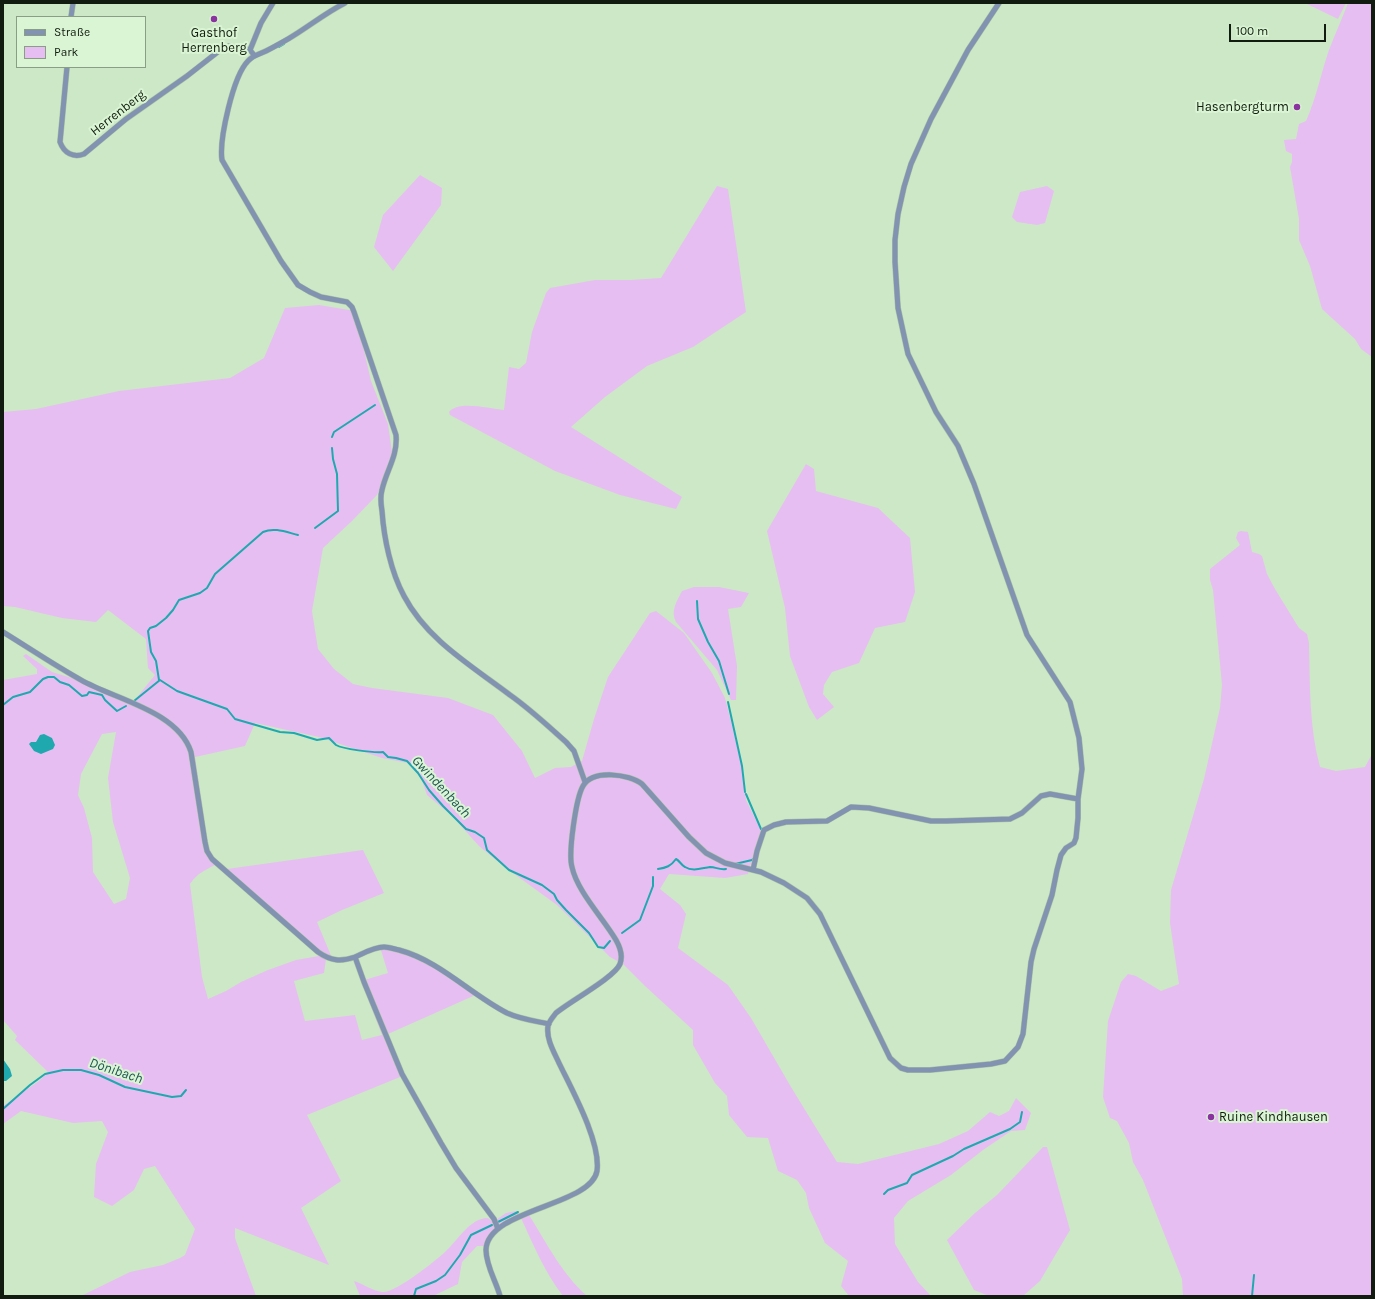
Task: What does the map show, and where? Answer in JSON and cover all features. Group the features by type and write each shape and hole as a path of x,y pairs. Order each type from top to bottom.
{"street":[{"path":"72,16 73,3"},
{"path":"254,55 250,50 261,23 273,3"},
{"path":"345,3 289,39 273,48 254,55 247,62 237,79 226,116 221,152 222,160 281,260 298,285 321,297 347,302 352,307 396,435 395,455 382,490 381,500 385,535 391,561 400,589 412,610 436,638 510,695 566,742 574,751 586,782"},
{"path":"500,1296 487,1259 486,1250 488,1241 498,1229 520,1215 581,1190 593,1180 597,1171 597,1158 592,1137 552,1047 548,1033 549,1024 553,1016 613,972 619,965 620,960 620,950 616,940 577,882 570,862 578,800 583,786 586,782 593,778 605,775 622,775 634,779 642,784 689,837 706,853 726,863 761,872 807,898 820,914 885,1050 895,1064 901,1068 908,1070 930,1070 991,1064 1005,1061 1018,1047 1023,1034 1031,962 1034,949 1052,895 1061,855 1066,848 1074,843 1076,838 1078,799 1082,769 1079,738 1070,702 1027,635 974,484 958,446 936,412 909,358 898,308 895,240 898,214 911,164 931,119 968,50 999,3"},
{"name":"Herrenberg","path":"67,68 60,142 62,148 68,153 78,156 84,154 126,119 187,76 219,51 229,46 250,50"},
{"path":"3,632 82,681 149,711 177,729 184,737 191,752 205,842 212,859 318,952 334,960 343,960 380,948 406,952 432,964 508,1013 522,1018 549,1024"},
{"path":"753,870 764,830 774,825 786,822 827,821 851,807 869,808 931,821 1010,819 1022,813 1041,796 1050,794 1078,799"},
{"path":"355,957 368,994 402,1074 441,1143 459,1172 494,1219 498,1229"}],"green space":[{"path":"1346,3 1338,19 1307,4"},
{"path":"1348,3 1372,3 1372,357 1361,349 1355,339 1322,309 1310,266 1299,240 1299,219 1290,167 1292,162 1292,154 1286,151 1284,140 1296,139 1299,124 1306,121 1313,104 1329,50"},
{"path":"420,175 442,188 441,205 393,271 374,247 383,215"},
{"path":"717,186 728,189 746,312 693,347 647,366 605,397 571,427 682,497 676,509 620,495 555,471 450,415 449,412 460,406 475,406 504,410 509,367 519,369 526,363 532,332 546,293 550,288 595,280 661,278"},
{"path":"1047,186 1054,191 1045,223 1037,225 1017,222 1012,217 1020,192"},
{"path":"319,305 355,311 371,381 388,424 392,452 390,469 377,495 323,548 312,611 318,649 334,669 353,684 448,698 493,715 522,751 535,778 555,768 571,767 582,761 608,677 650,613 656,611 684,633 712,673 725,698 742,768 746,800 761,830 748,874 725,878 669,874 660,889 680,905 686,914 678,948 728,985 751,1018 837,1162 858,1164 939,1144 968,1131 990,1112 999,1116 1009,1111 1016,1098 1031,1113 1025,1130 1011,1131 983,1150 951,1175 908,1201 894,1218 895,1244 918,1282 931,1296 849,1296 841,1286 848,1261 825,1243 809,1208 806,1193 797,1180 778,1171 768,1138 747,1137 729,1115 727,1096 715,1083 693,1045 693,1030 623,964 610,957 557,905 502,865 479,846 451,815 427,795 421,778 408,763 382,758 319,737 255,723 245,746 195,757 207,841 211,853 219,863 199,874 190,884 202,977 208,999 268,970 296,960 319,956 227,869 363,850 384,893 317,922 332,958 326,959 324,973 294,981 305,1021 355,1015 362,1040 382,1035 361,981 388,973 380,947 389,947 444,969 480,993 388,1034 405,1075 307,1115 341,1181 301,1208 329,1265 235,1228 235,1238 256,1296 81,1296 130,1272 163,1265 180,1258 185,1255 195,1229 155,1166 144,1169 134,1190 112,1206 94,1197 96,1164 108,1132 102,1121 73,1123 21,1111 3,1124 3,1106 39,1081 48,1072 15,1040 17,1036 3,1020 3,680 37,674 37,669 23,656 26,654 52,672 78,680 133,702 155,675 148,668 146,639 108,610 96,622 62,618 15,607 3,606 3,412 36,409 119,391 230,378 264,358 285,308","holes":["116,732 108,778 113,822 130,878 126,899 114,904 93,872 92,838 84,808 78,795 81,774 102,734"]},
{"path":"806,464 814,469 816,491 878,508 910,538 915,592 905,622 875,628 859,663 832,672 824,685 823,694 834,707 817,720 809,707 790,656 785,608 767,531"},
{"path":"1238,532 1248,532 1252,552 1262,556 1267,574 1275,589 1299,628 1307,634 1309,643 1312,721 1316,752 1320,767 1336,771 1365,767 1371,756 1372,696 1372,1296 1183,1296 1182,1279 1143,1180 1133,1162 1129,1143 1117,1121 1110,1118 1103,1097 1108,1021 1121,982 1128,974 1136,976 1161,991 1179,984 1170,923 1171,890 1204,779 1220,708 1222,685 1210,569 1240,545 1236,538"},
{"path":"694,587 719,587 749,593 741,607 728,609 737,666 736,700 731,700 717,670 674,618 676,602 682,591"},
{"path":"1043,1147 1047,1147 1070,1230 1040,1281 1023,1296 989,1296 974,1290 947,1240 975,1213 997,1195"},
{"path":"516,1211 520,1214 490,1235 484,1246 477,1246 462,1262 458,1284 433,1296 360,1296 354,1281 382,1292 396,1288 415,1276 434,1261 446,1251 465,1230 476,1222 488,1218 493,1222 506,1213"},
{"path":"529,1215 562,1268 587,1296 563,1296 540,1258 521,1218"}],"water":[{"path":"44,734 52,738 55,745 53,749 41,754 34,751 29,744 31,742 36,742 40,735"},
{"path":"3,1059 10,1069 12,1076 6,1081 3,1081"}],"waterway":[{"path":"279,47 284,44"},
{"path":"332,437 334,432 375,405"},
{"path":"315,528 338,511 337,474 332,448"},
{"path":"159,680 156,661 151,652 148,631 150,628 156,626 166,618 179,600 200,593 207,588 215,574 263,532 276,530 298,535"},
{"path":"697,601 698,619 708,642 719,661 729,694"},
{"name":"Gwindenbach","path":"3,705 13,697 30,692 43,679 54,677 60,682 69,685 82,696 87,695 89,692 102,695 105,700 117,711 126,706"},
{"name":"Gwindenbach","path":"134,701 160,680 177,691 227,709 235,719 280,732 294,733 317,740 329,738 336,745 345,748 383,752 388,757 407,761 443,806 466,829 475,832 484,838 487,850 509,870 542,885 554,894 557,900 589,933 598,947 604,948 610,941"},
{"path":"728,702 742,766 745,792"},
{"path":"746,794 761,829"},
{"path":"658,869 668,866 676,859 684,866 691,869 710,867 726,869"},
{"path":"735,864 753,859"},
{"name":"Gwindenbach","path":"622,933 640,920 653,886 653,877"},
{"name":"Dönibach","path":"3,1109 45,1074 63,1070 81,1070 99,1075 125,1087 172,1097 181,1096 186,1090"},
{"path":"884,1194 888,1190 907,1183 912,1175 953,1156 964,1149 1010,1129 1020,1122 1022,1112"},
{"path":"498,1222 518,1212"},
{"path":"414,1296 416,1289 436,1281 445,1275 460,1255 471,1235 492,1225"},
{"path":"1252,1296 1254,1275"}],"place":[{"name":"Gasthof Herrenberg","path":"214,19"},
{"name":"Hasenbergturm","path":"1297,107"},
{"name":"Ruine Kindhausen","path":"1211,1117"}]}
